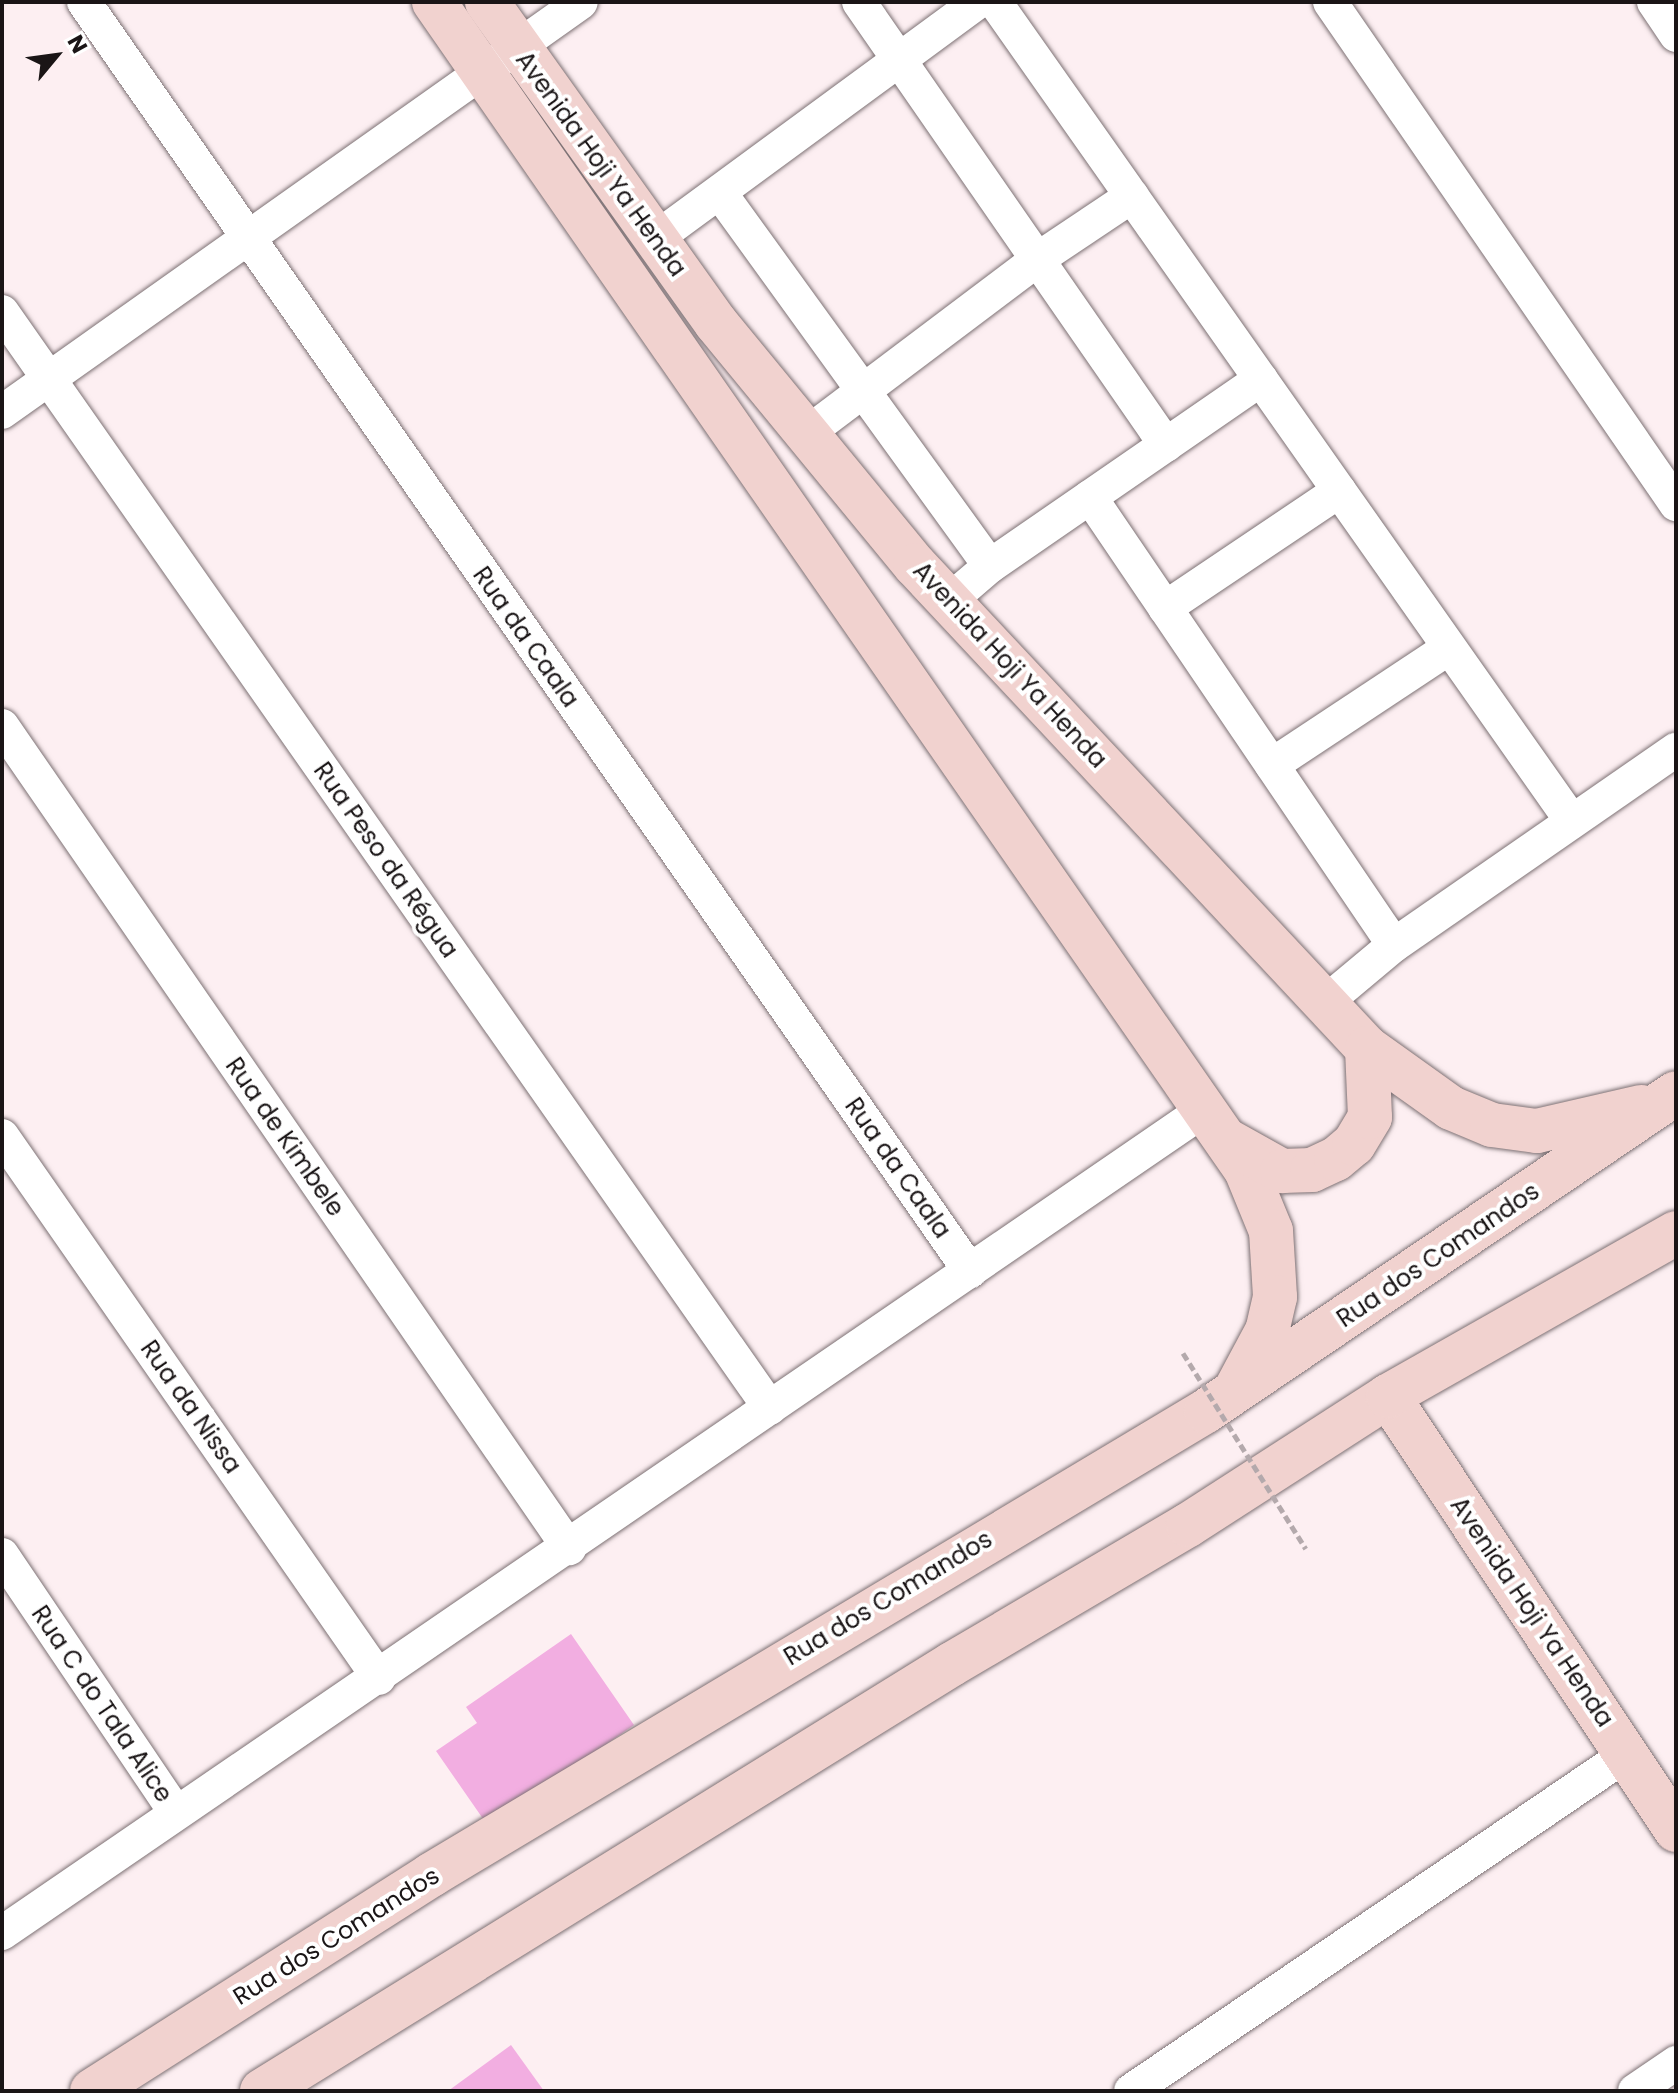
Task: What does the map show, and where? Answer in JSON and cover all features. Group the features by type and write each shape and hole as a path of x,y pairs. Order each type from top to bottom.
{"main road":[{"name":"Avenida Hoji Ya Henda","path":"434,2 500,59 655,239 806,434 949,601 1327,1001 1367,1048 1451,1108 1492,1125 1537,1131 1670,1098"},
{"name":"Avenida Hoji Ya Henda","path":"487,2 500,59 1217,1124 1263,1201 1275,1264 1275,1297 1267,1331 1234,1393"},
{"path":"1217,1124 1282,1171 1312,1170 1336,1159 1354,1144 1370,1117 1367,1048"},
{"name":"Rua dos Comandos","path":"92,2091 431,1875 1234,1393 1670,1098"},
{"path":"262,2091 952,1664 1188,1525 1388,1396 1676,1233"},
{"name":"Avenida Hoji Ya Henda","path":"1388,1396 1676,1830"}],"street":[{"name":"Rua da Caala","path":"84,2 970,1271"},
{"path":"2,412 581,2"},
{"path":"859,2 898,63 1166,445"},
{"path":"655,239 978,2"},
{"path":"995,2 1571,820"},
{"path":"1330,2 1676,504"},
{"path":"1654,2 1676,35"},
{"path":"720,193 990,566"},
{"path":"806,434 1038,259 1132,196"},
{"name":"Rua Peso da Régua","path":"2,312 770,1408"},
{"path":"949,601 990,566 1261,379"},
{"path":"1165,608 1339,491"},
{"path":"1090,497 1394,945"},
{"path":"1272,765 1449,648"},
{"name":"Rua de Kimbele","path":"2,726 569,1548"},
{"path":"1327,1001 1394,945 1676,750"},
{"path":"2,1933 970,1271 1217,1124"},
{"name":"Rua da Nissa","path":"2,1136 379,1678"},
{"name":"Rua C do Tala Alice","path":"2,1555 176,1813"},
{"path":"1131,2091 1627,1754"},
{"path":"1635,2091 1676,2063"}],"path":[{"path":"1183,1353 1306,1549"}],"building":[{"path":"571,1634 634,1725 488,1826 436,1751 477,1723 466,1707"},
{"path":"511,2045 544,2091 448,2091"}]}
